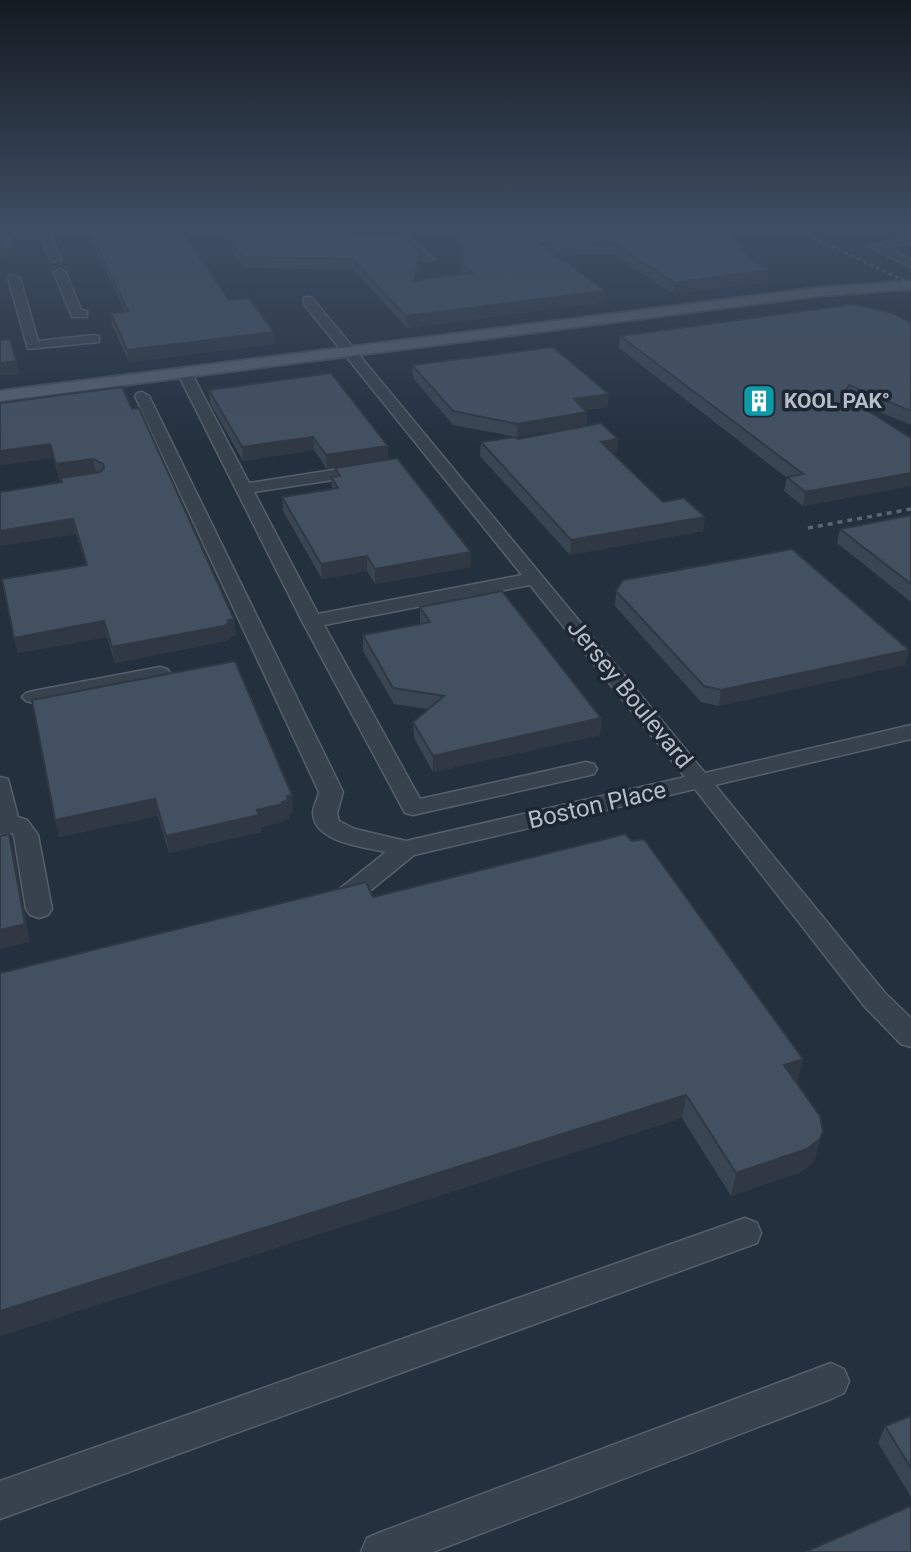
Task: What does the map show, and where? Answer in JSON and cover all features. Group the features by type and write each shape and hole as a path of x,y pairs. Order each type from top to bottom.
{"main road":[{"path":"0,396 757,300"}],"street":[{"path":"20,300 33,346 94,339"},
{"path":"71,300 76,314 83,314"},
{"name":"Jersey Boulevard","path":"308,301 875,1000 911,1036"},
{"path":"184,372 202,396 243,489 414,808 586,769"},
{"path":"142,396 331,792 325,813 329,825 347,835 405,849"},
{"path":"243,489 380,468"},
{"path":"312,621 535,578"},
{"path":"33,697 160,673"},
{"name":"Boston Place","path":"405,849 911,732"},
{"path":"0,784 3,826 19,825 26,835 39,909"},
{"path":"320,904 346,897 405,849"},
{"path":"0,1500 745,1233"},
{"path":"381,1552 831,1381"}],"building":[{"path":"123,300 251,300 274,332 127,350 111,313 128,311"},
{"path":"391,300 531,300 406,316"},
{"path":"854,304 893,313 911,323 911,411 849,385 843,395 911,438 911,473 805,492 787,477 803,474 620,336"},
{"path":"10,339 16,361 0,363 0,340"},
{"path":"553,347 609,394 574,399 587,412 517,424 453,411 412,365"},
{"path":"331,373 388,446 326,455 313,437 242,447 209,390"},
{"path":"122,387 132,409 139,408 234,619 228,620 229,623 224,626 112,647 104,621 14,638 2,579 87,565 73,519 0,531 0,492 62,482 60,478 100,472 104,468 103,464 93,459 56,464 50,444 0,451 0,403"},
{"path":"601,423 618,439 601,442 663,502 684,498 705,517 571,540 481,442 514,437 518,439"},
{"path":"397,458 471,552 375,569 367,556 321,564 282,497 338,488 331,477 340,476 335,468"},
{"path":"911,515 911,584 840,529"},
{"path":"792,549 909,650 721,690 704,686 616,591 623,580"},
{"path":"502,591 601,718 433,756 413,722 444,696 393,688 363,635 430,622 420,607"},
{"path":"235,661 292,795 287,796 288,801 257,810 259,815 166,836 155,799 55,820 32,700"},
{"path":"9,834 25,924 0,930 0,836"},
{"path":"625,834 632,841 644,839 803,1059 784,1065 820,1116 823,1131 820,1139 807,1149 736,1173 686,1095 0,1311 0,973 366,882 373,897"},
{"path":"911,1416 911,1468 885,1426"},
{"path":"911,1506 911,1552 805,1552"}],"railway":[{"path":"808,528 911,509"}],"place":[{"name":"KOOL PAK°","path":"759,401"}]}
